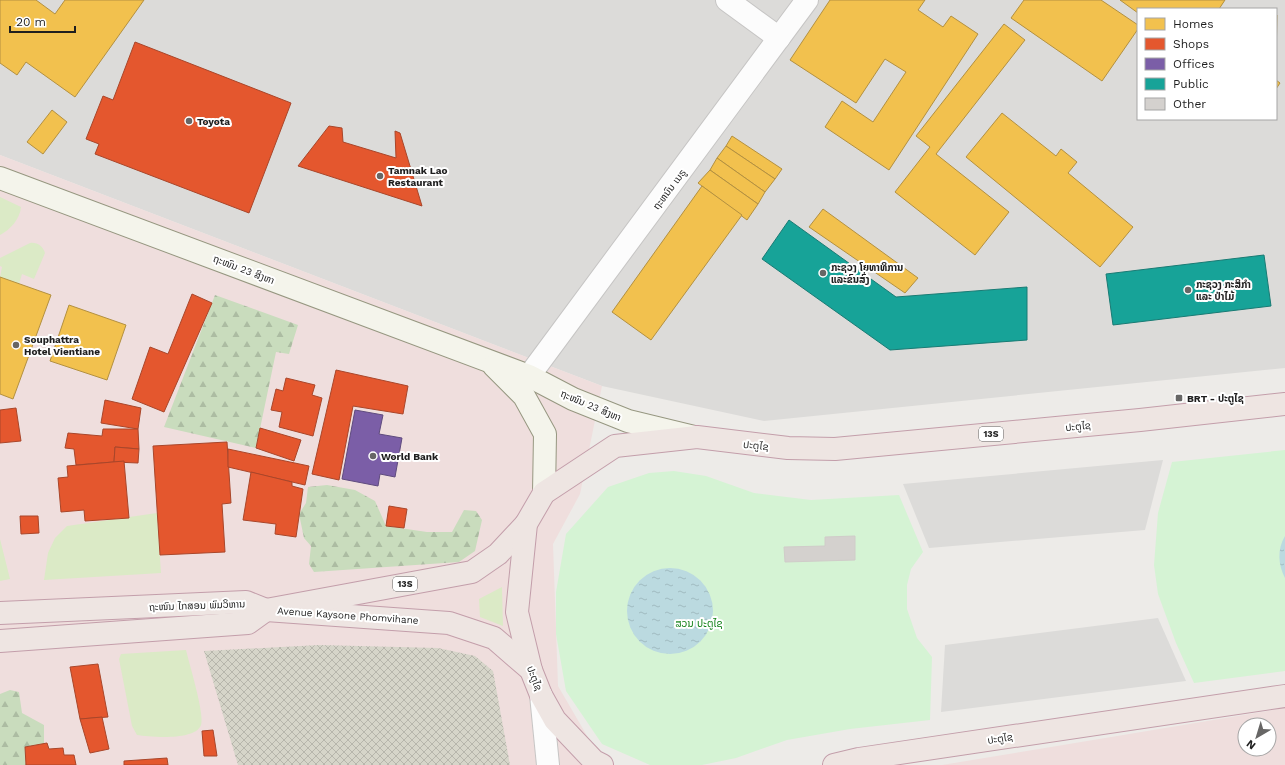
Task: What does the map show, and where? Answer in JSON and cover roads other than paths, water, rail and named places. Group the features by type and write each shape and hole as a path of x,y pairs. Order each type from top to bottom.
{"highway":[{"name":"ປະຕູໄຊ","path":"602,765 594,762 555,720 541,695 531,670 517,612 526,524 544,493 615,446 697,437 788,448 835,449 1285,404"},
{"name":"Avenue Kaysone Phomvihane","path":"266,610 472,572 498,554 526,524"},
{"name":"ຖະໜົນ ໄກສອນ ພົມວິຫານ","path":"0,613 246,602 266,610"},
{"path":"77,610 81,635"},
{"name":"Avenue Kaysone Phomvihane","path":"266,610 449,623 494,638 531,670"},
{"name":"ຖະໜົນ ໄກສອນ ພົມວິຫານ","path":"0,641 248,623 266,610"},
{"name":"ປະຕູໄຊ","path":"834,765 859,759 1285,696"}],"main road":[{"name":"ຖະໜົນ 23 ສິງຫາ","path":"0,178 529,376 573,399 628,421 697,437"},
{"name":"ຖະໜົນ 23 ສິງຫາ","path":"489,361 524,396 545,434 544,493"}],"street":[{"path":"726,0 778,38"},
{"name":"ຖະຫນົນ ເນຣູ","path":"529,376 807,0"},
{"path":"541,695 548,765"}],"water":[{"path":"1285,536 1285,578 1279,557 1282,541"},
{"path":"670,568 686,571 694,575 706,587 710,595 713,611 710,627 706,635 694,647 686,651 670,654 654,651 646,647 634,635 630,627 627,611 630,595 634,587 646,575 654,571"}],"place":[{"name":"Toyota","path":"189,121"},
{"name":"Tamnak Lao Restaurant","path":"380,176"},
{"name":"ກະຊວງ ໂຍທາທິການ ແລະຂົນສົ່ງ","path":"823,273"},
{"name":"ກະຊວງ ກະສິກຳ ແລະ ປ່າໄມ້","path":"1188,290"},
{"name":"Souphattra Hotel Vientiane","path":"16,345"},
{"name":"BRT - ປະຕູໄຊ","path":"1179,398"},
{"name":"World Bank","path":"373,456"}],"park label":[{"name":"ສວນ ປະຕູໄຊ","path":"699,623"}]}
